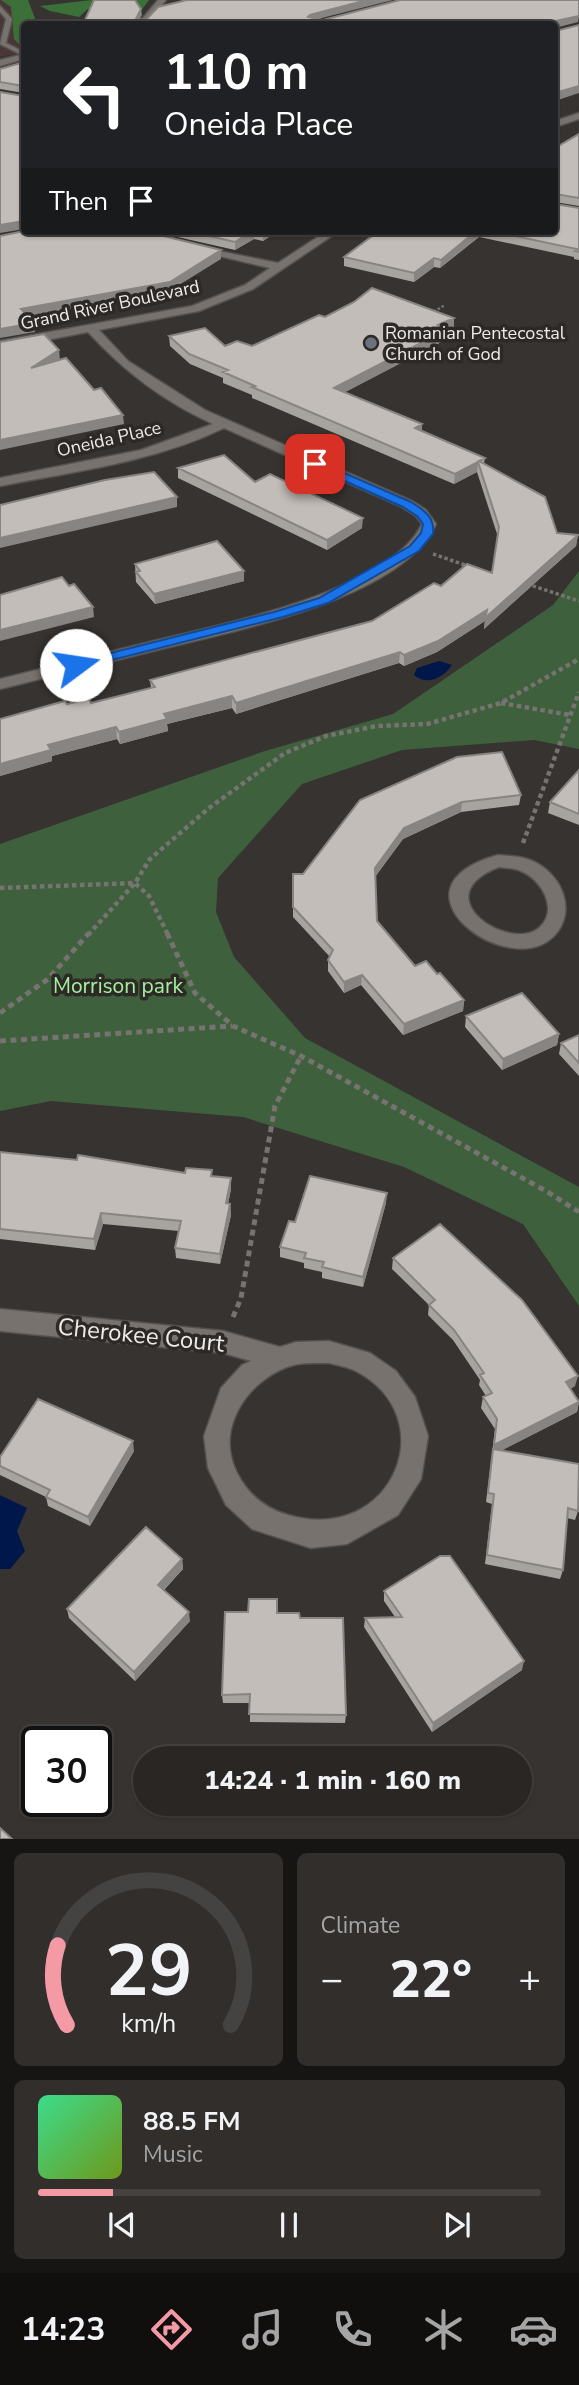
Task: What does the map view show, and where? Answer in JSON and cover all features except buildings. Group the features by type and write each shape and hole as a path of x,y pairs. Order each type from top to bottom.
{"street":[{"path":"144,21 162,0"},
{"path":"0,63 21,57"},
{"path":"558,123 579,116"},
{"path":"558,124 579,127"},
{"name":"Grand River Boulevard","path":"0,345 195,309 249,287 328,235"},
{"path":"189,246 280,267"},
{"name":"Oneida Place","path":"91,329 124,364 156,387 223,424 414,509 429,524 427,534 415,548"},
{"name":"Oneida Place","path":"0,482 153,450 201,436 223,424"},
{"path":"0,684 278,615 324,600 415,548"},
{"path":"518,860 545,867 560,876 572,891 576,905 572,918 561,929 542,938 500,938 473,924 462,912 458,898 462,881 473,871 498,861 518,860"},
{"name":"Cherokee Court","path":"0,1320 223,1342 280,1357 296,1353 329,1352 361,1362 387,1379 406,1405 415,1436 408,1479 389,1506 347,1531 311,1535 261,1520 235,1496 220,1468 217,1436 230,1396 251,1373 280,1357"}],"lane":[{"path":"0,8 9,19 1,45 21,55"}],"path":[{"path":"427,316 445,305"},
{"path":"415,548 474,568"},
{"path":"526,584 579,601"},
{"path":"0,1013 48,979 135,883 150,859 209,808 285,753 326,736 377,726 427,724 501,703 579,659"},
{"path":"518,860 579,692"},
{"path":"501,703 570,715"},
{"path":"0,888 135,883 149,896 195,993 233,1026 301,1056 546,1191 579,1212"},
{"path":"0,1041 233,1026"},
{"path":"223,1342 241,1298 275,1106 301,1056"}],"shaded area":[{"path":"0,0 24,0 21,53 0,57"}],"green space":[{"path":"1,0 28,0 36,21 21,21 21,46 14,39 11,7"},
{"path":"92,0 149,0 135,19 130,21 115,21 119,9 88,9 79,17 40,6"},
{"name":"Morrison park","path":"579,571 579,749 534,740 402,750 302,784 218,878 216,912 234,957 305,1038 579,1187 579,1306 523,1224 404,1167 243,1117 51,1101 0,1111 0,844 265,751 393,714 553,605"}],"water":[{"path":"439,661 452,665 439,677 424,680 414,675 417,668"},
{"path":"0,1495 27,1508 17,1531 25,1551 10,1569 0,1569"}],"place":[{"name":"Romanian Pentecostal Church of God","path":"371,343"}],"route":[{"path":"76,665 278,615 324,600 415,548 427,534 429,524 421,513 407,504 315,464"}]}
